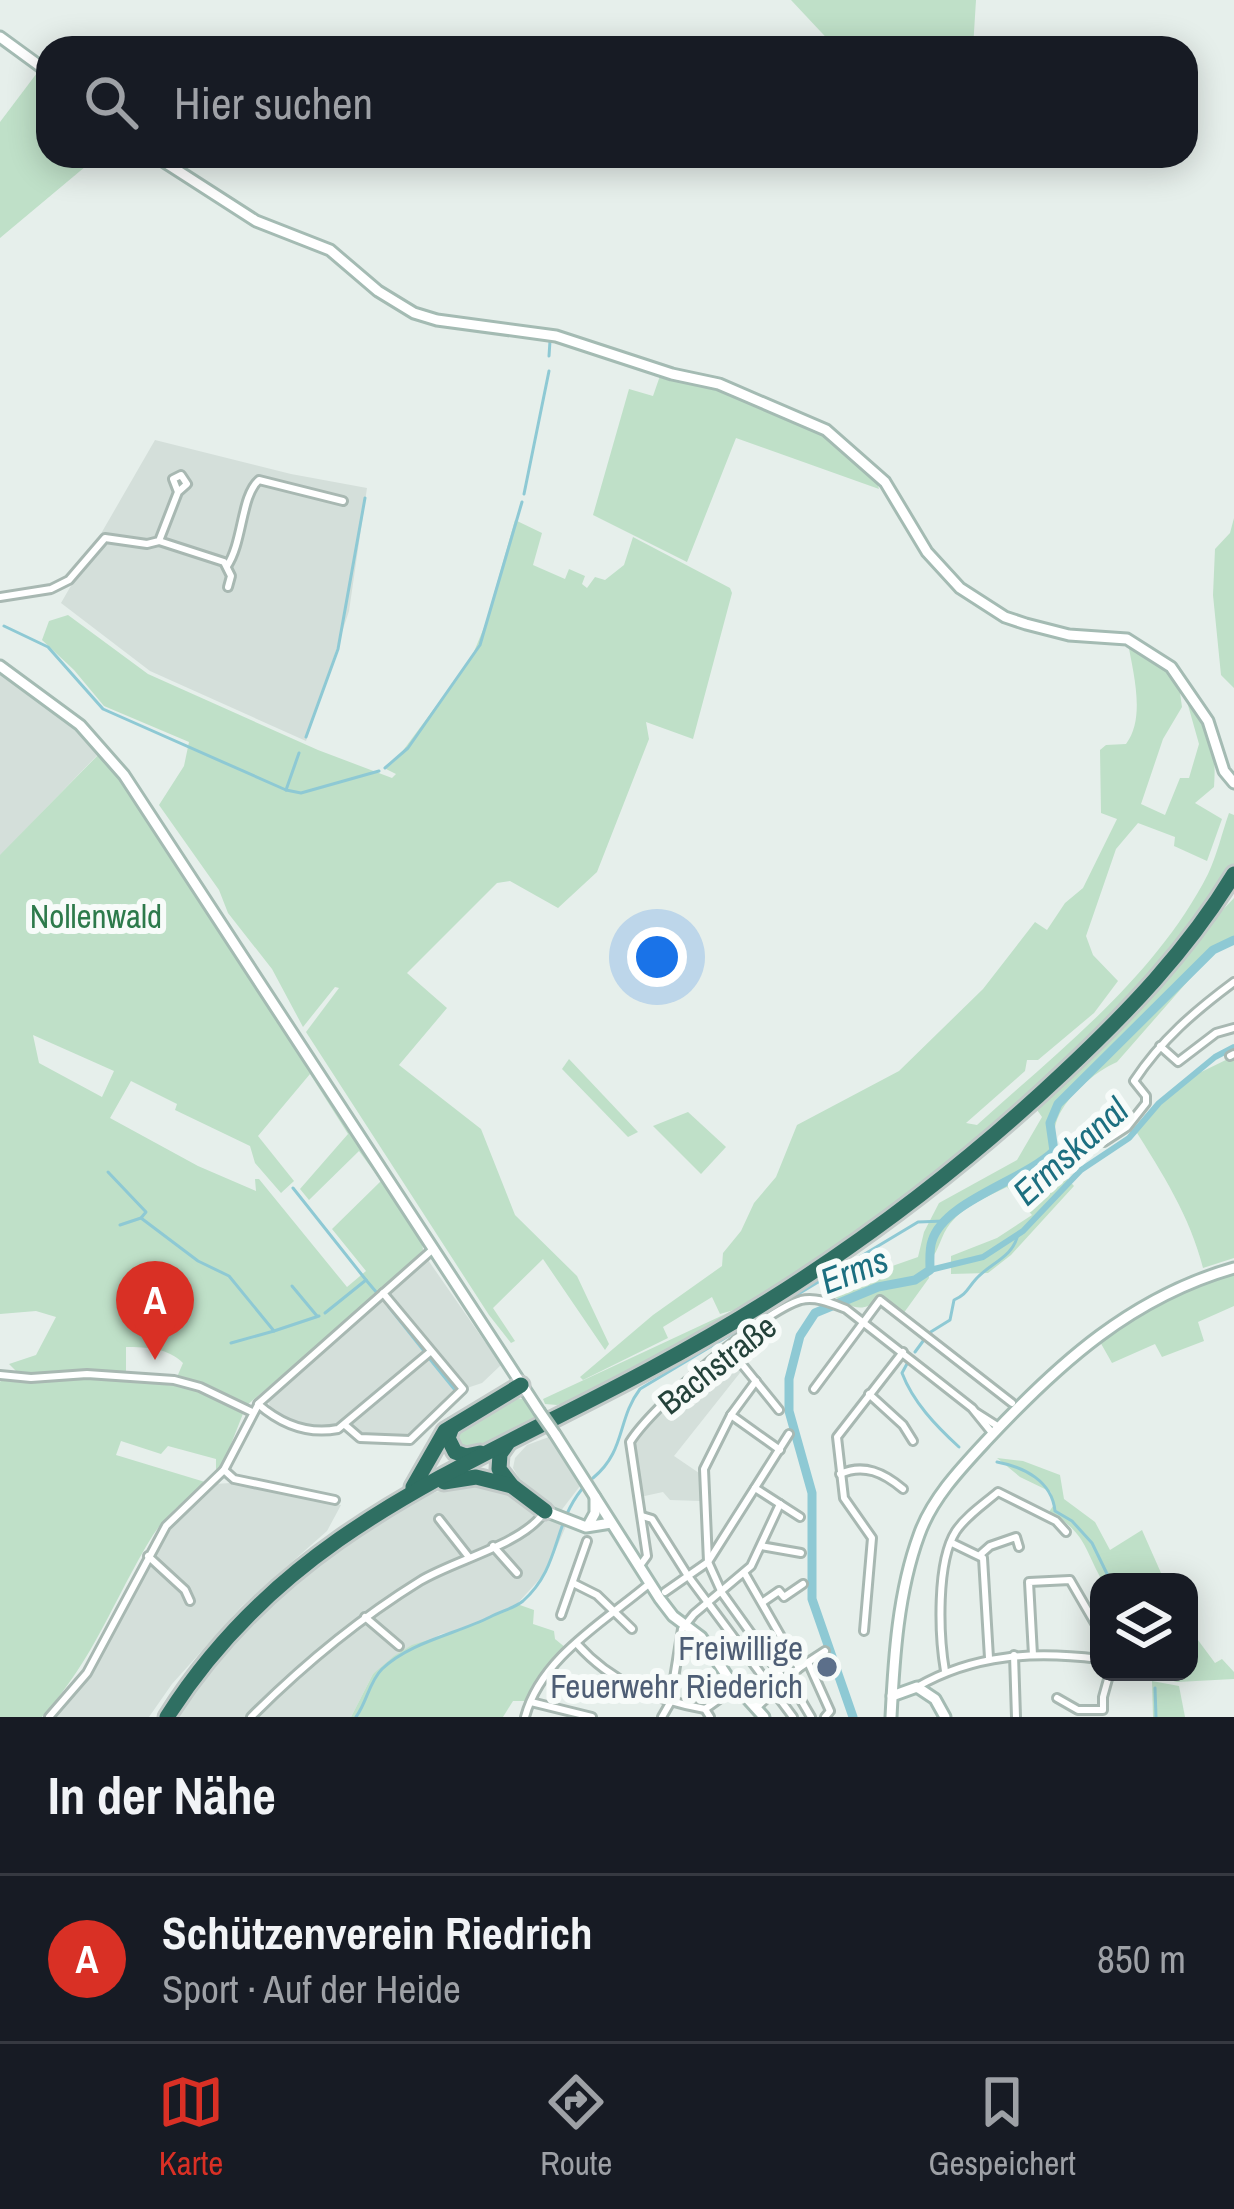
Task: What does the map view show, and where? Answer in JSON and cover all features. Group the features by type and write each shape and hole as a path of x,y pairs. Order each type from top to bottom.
{"highway":[{"path":"167,1717 219,1647 280,1583 322,1549 411,1492 650,1370 754,1310 944,1177 1122,1016 1183,948 1234,874"},
{"path":"411,1492 440,1436 521,1385"},
{"path":"453,1424 448,1438 455,1452 466,1456 492,1450"},
{"path":"509,1442 498,1462 512,1486 551,1515"},
{"path":"411,1492 467,1477 512,1486"}],"street":[{"path":"0,37 36,63"},
{"path":"173,168 256,221 330,250 378,291 414,313 556,336 672,374 719,384 808,421 866,463 889,487 960,589 998,613 1062,634 1127,639 1153,653 1184,682 1211,728 1224,771 1234,783"},
{"path":"228,587 227,566 245,519 249,490 259,480 343,501"},
{"path":"159,541 178,492"},
{"path":"0,597 51,589 69,580 105,538 147,544 159,541 227,566"},
{"path":"0,666 80,725 124,775 673,1616 706,1644 760,1712 772,1692 825,1652"},
{"path":"1104,1142 1127,1127 1146,1103 1134,1081 1160,1046 1234,982"},
{"path":"1160,1046 1178,1061 1216,1033 1234,1028"},
{"path":"52,1716 87,1673 166,1526 224,1470 258,1404 432,1250"},
{"path":"890,1717 905,1587 920,1530 945,1490 996,1430 1086,1343 1143,1304 1234,1268"},
{"path":"345,1425 360,1438 410,1440 463,1390 383,1293"},
{"name":"Bachstraße","path":"639,1567 647,1556 629,1442 660,1406 728,1346 802,1300 824,1300 846,1309 996,1430"},
{"path":"814,1389 880,1300 1012,1403"},
{"path":"728,1346 778,1410"},
{"path":"258,1404 277,1420 325,1432 345,1425 430,1352"},
{"path":"864,1631 872,1538 850,1511 837,1437 903,1352"},
{"path":"0,1375 174,1380 252,1412"},
{"path":"756,1381 731,1415 704,1469 708,1562 722,1593 811,1717"},
{"path":"869,1394 903,1425 913,1441"},
{"name":"Bachstraße","path":"977,1413 996,1430"},
{"path":"731,1415 780,1450"},
{"path":"664,1592 708,1562 789,1435"},
{"path":"840,1474 871,1469 902,1489"},
{"path":"224,1470 234,1479 335,1500"},
{"path":"755,1488 800,1517"},
{"path":"945,1671 941,1610 955,1532 998,1492 1056,1521 1066,1532"},
{"path":"580,1525 594,1517 595,1498"},
{"path":"662,1717 670,1703 685,1624 745,1574 780,1504"},
{"path":"251,1717 305,1663 430,1575 551,1515 580,1525 608,1519"},
{"path":"642,1516 652,1519 688,1576 793,1717"},
{"path":"439,1519 468,1556"},
{"path":"981,1554 1007,1538 1016,1537 1019,1547"},
{"path":"561,1615 587,1541"},
{"path":"952,1543 981,1554"},
{"path":"493,1546 517,1573"},
{"path":"761,1546 801,1553"},
{"path":"981,1554 989,1658"},
{"path":"148,1556 190,1601"},
{"path":"745,1574 800,1668"},
{"path":"1033,1655 1029,1582 1070,1580 1090,1614"},
{"path":"573,1583 597,1595 632,1629"},
{"path":"525,1717 543,1676 650,1583"},
{"path":"762,1603 779,1591 784,1598 802,1584"},
{"path":"365,1617 399,1646"},
{"path":"577,1644 616,1678 670,1703 708,1713 736,1687"},
{"path":"1015,1655 1016,1717"},
{"path":"892,1696 945,1671 989,1658 1090,1658"},
{"path":"808,1662 829,1709 825,1717"},
{"path":"1057,1698 1078,1710 1103,1710 1107,1681"},
{"path":"917,1687 934,1699 945,1717"},
{"path":"530,1701 592,1717"}],"shaded area":[{"path":"155,440 367,488 349,611 306,741 150,671 61,603"},
{"path":"0,665 54,698 106,746 0,856"},
{"path":"428,1260 501,1365 482,1383 458,1391 404,1437 363,1435 346,1421 324,1428 299,1425 272,1412 272,1396"},
{"path":"733,1357 743,1369 674,1456 699,1473 701,1501 670,1500 663,1492 640,1497 632,1443 665,1405 719,1358"},
{"path":"549,1437 580,1486 560,1512 513,1468 527,1445"},
{"path":"231,1483 341,1505 327,1531 242,1606 149,1717 54,1717 93,1672 168,1528 214,1484"},
{"path":"455,1485 498,1488 566,1526 546,1572 517,1604 461,1630 441,1634 373,1674 351,1717 176,1717 210,1669 293,1583 396,1507"}],"green space":[{"path":"791,0 976,0 974,36 825,36"},
{"path":"36,74 36,168 84,168 0,238 0,122"},
{"path":"661,373 750,400 819,431 869,469 879,489 736,438 687,562 593,515 629,389 653,396"},
{"path":"1234,518 1234,688 1221,675 1213,595 1215,549 1230,533"},
{"path":"515,520 542,533 533,565 565,579 569,569 585,576 582,584 587,588 595,577 605,580 624,565 633,537 732,593 693,739 646,722 649,739 597,872 558,908 510,881 497,883 407,973 447,1008 399,1065 481,1129 515,1215 577,1276 609,1344 605,1350 543,1259 493,1308 515,1341 511,1343 306,1032 339,988 335,987 303,1027 272,969 228,913 219,890 159,805 184,766 189,742 104,706 42,640 49,621 68,615 148,674 392,778 396,774 386,769 471,659"},
{"path":"1128,643 1178,678 1182,707 1163,739 1141,804 1165,815 1180,778 1189,778 1199,744 1184,691 1205,725 1214,758 1214,787 1195,803 1222,819 1207,861 1174,846 1175,837 1138,823 1116,849 1086,936 1093,955 1118,981 1094,1013 1038,1060 1027,1060 1025,1071 966,1123 977,1125 1073,1040 1162,946 1211,867 1229,813 1234,815 1234,868 1147,984 1015,1109 842,1248 579,1399 545,1404 543,1399 734,1310 720,1314 712,1297 663,1327 668,1338 583,1380 580,1377 653,1315 722,1266 723,1253 776,1177 797,1125 899,1071 983,989 1035,922 1047,930 1065,903 1083,888 1117,819 1101,813 1100,750 1126,744 1135,721"},
{"name":"Nollenwald","path":"101,752 422,1240 423,1250 246,1406 224,1462 216,1470 216,1459 168,1446 161,1454 121,1441 116,1455 205,1482 153,1535 90,1651 42,1717 0,1717 0,1382 4,1376 16,1378 9,1364 36,1355 56,1317 36,1311 0,1314 0,855","holes":["33,1035 114,1071 102,1097 39,1063","310,1074 348,1134 300,1189 309,1200 359,1151 381,1181 332,1229 366,1271 347,1287 259,1179 255,1179 256,1191 110,1118 131,1081 177,1104 175,1110 250,1146 255,1163 281,1193 294,1181 258,1136","126,1347 157,1349 183,1363 177,1377 196,1383 197,1388 58,1374 126,1372"]},
{"path":"1234,898 1234,940 1216,949 1117,1062 1090,1079 1065,1105 1056,1123 1051,1161 1074,1186 1011,1255 988,1273 951,1274 951,1256 997,1238 1032,1215 1007,1187 953,1221 927,1263 929,1278 903,1314 878,1298 861,1308 831,1295 844,1283 918,1257 939,1203 1017,1160 1042,1117 1035,1107"},
{"path":"1234,1056 1234,1258 1203,1268 1183,1213 1134,1128 1195,1075"},
{"path":"569,1059 638,1132 628,1137 562,1069"},
{"path":"688,1112 726,1147 701,1174 653,1126"},
{"path":"1234,1273 1234,1306 1198,1322 1204,1341 1162,1357 1155,1344 1112,1363 1099,1340 1164,1300"},
{"path":"513,1398 526,1399 540,1422 471,1453 462,1452 453,1430"},
{"path":"997,1458 1023,1461 1060,1475 1064,1499 1095,1522 1110,1550 1142,1530 1161,1573 1098,1573 1077,1534 1049,1512 1051,1492 1020,1477"},
{"path":"517,1604 534,1610 533,1624 554,1631 555,1639 566,1648 545,1669 527,1701 513,1701 503,1717 351,1717 373,1674 394,1656"},
{"path":"1198,1640 1215,1663 1222,1659 1234,1672 1234,1679 1198,1681"},
{"path":"1152,1681 1179,1686 1185,1717 1153,1717"}],"waterway":[{"path":"549,356 550,341"},
{"path":"524,494 549,371"},
{"path":"306,737 338,649 365,498"},
{"path":"385,768 408,748 480,645 522,502"},
{"path":"4,626 48,647 103,709 286,790 301,793 379,771"},
{"path":"286,790 299,753"},
{"name":"Erms","path":"853,1717 812,1599 812,1493 789,1411 789,1379 800,1336 815,1313 878,1287 915,1280 930,1270 931,1244 939,1227 968,1203 1054,1151 1050,1123 1058,1104 1213,950 1234,940"},
{"name":"Ermskanal","path":"930,1270 983,1257 1023,1231 1081,1170 1129,1138 1159,1103 1234,1047"},
{"path":"108,1172 146,1212 141,1218"},
{"path":"293,1188 366,1280"},
{"path":"120,1225 141,1218 198,1261 229,1276 274,1331 319,1316"},
{"path":"593,1478 611,1457 640,1389 918,1222 944,1221"},
{"path":"915,1352 929,1333 950,1320 954,1300 1006,1255 1018,1234"},
{"path":"325,1313 366,1280 377,1293"},
{"path":"292,1286 317,1316"},
{"path":"389,1307 424,1351"},
{"path":"231,1343 274,1331"},
{"path":"429,1358 455,1390"},
{"path":"908,1362 902,1373 912,1394 959,1447"},
{"path":"997,1462 1026,1472 1042,1484 1055,1511 1092,1543 1107,1573"},
{"path":"356,1717 378,1674 393,1660 523,1601 544,1574 565,1517 582,1489"},
{"path":"1155,1688 1156,1717"}],"place":[{"name":"Schützenverein Riedrich","path":"155,1360"},
{"name":"Freiwillige Feuerwehr Riederich","path":"827,1667"}]}
